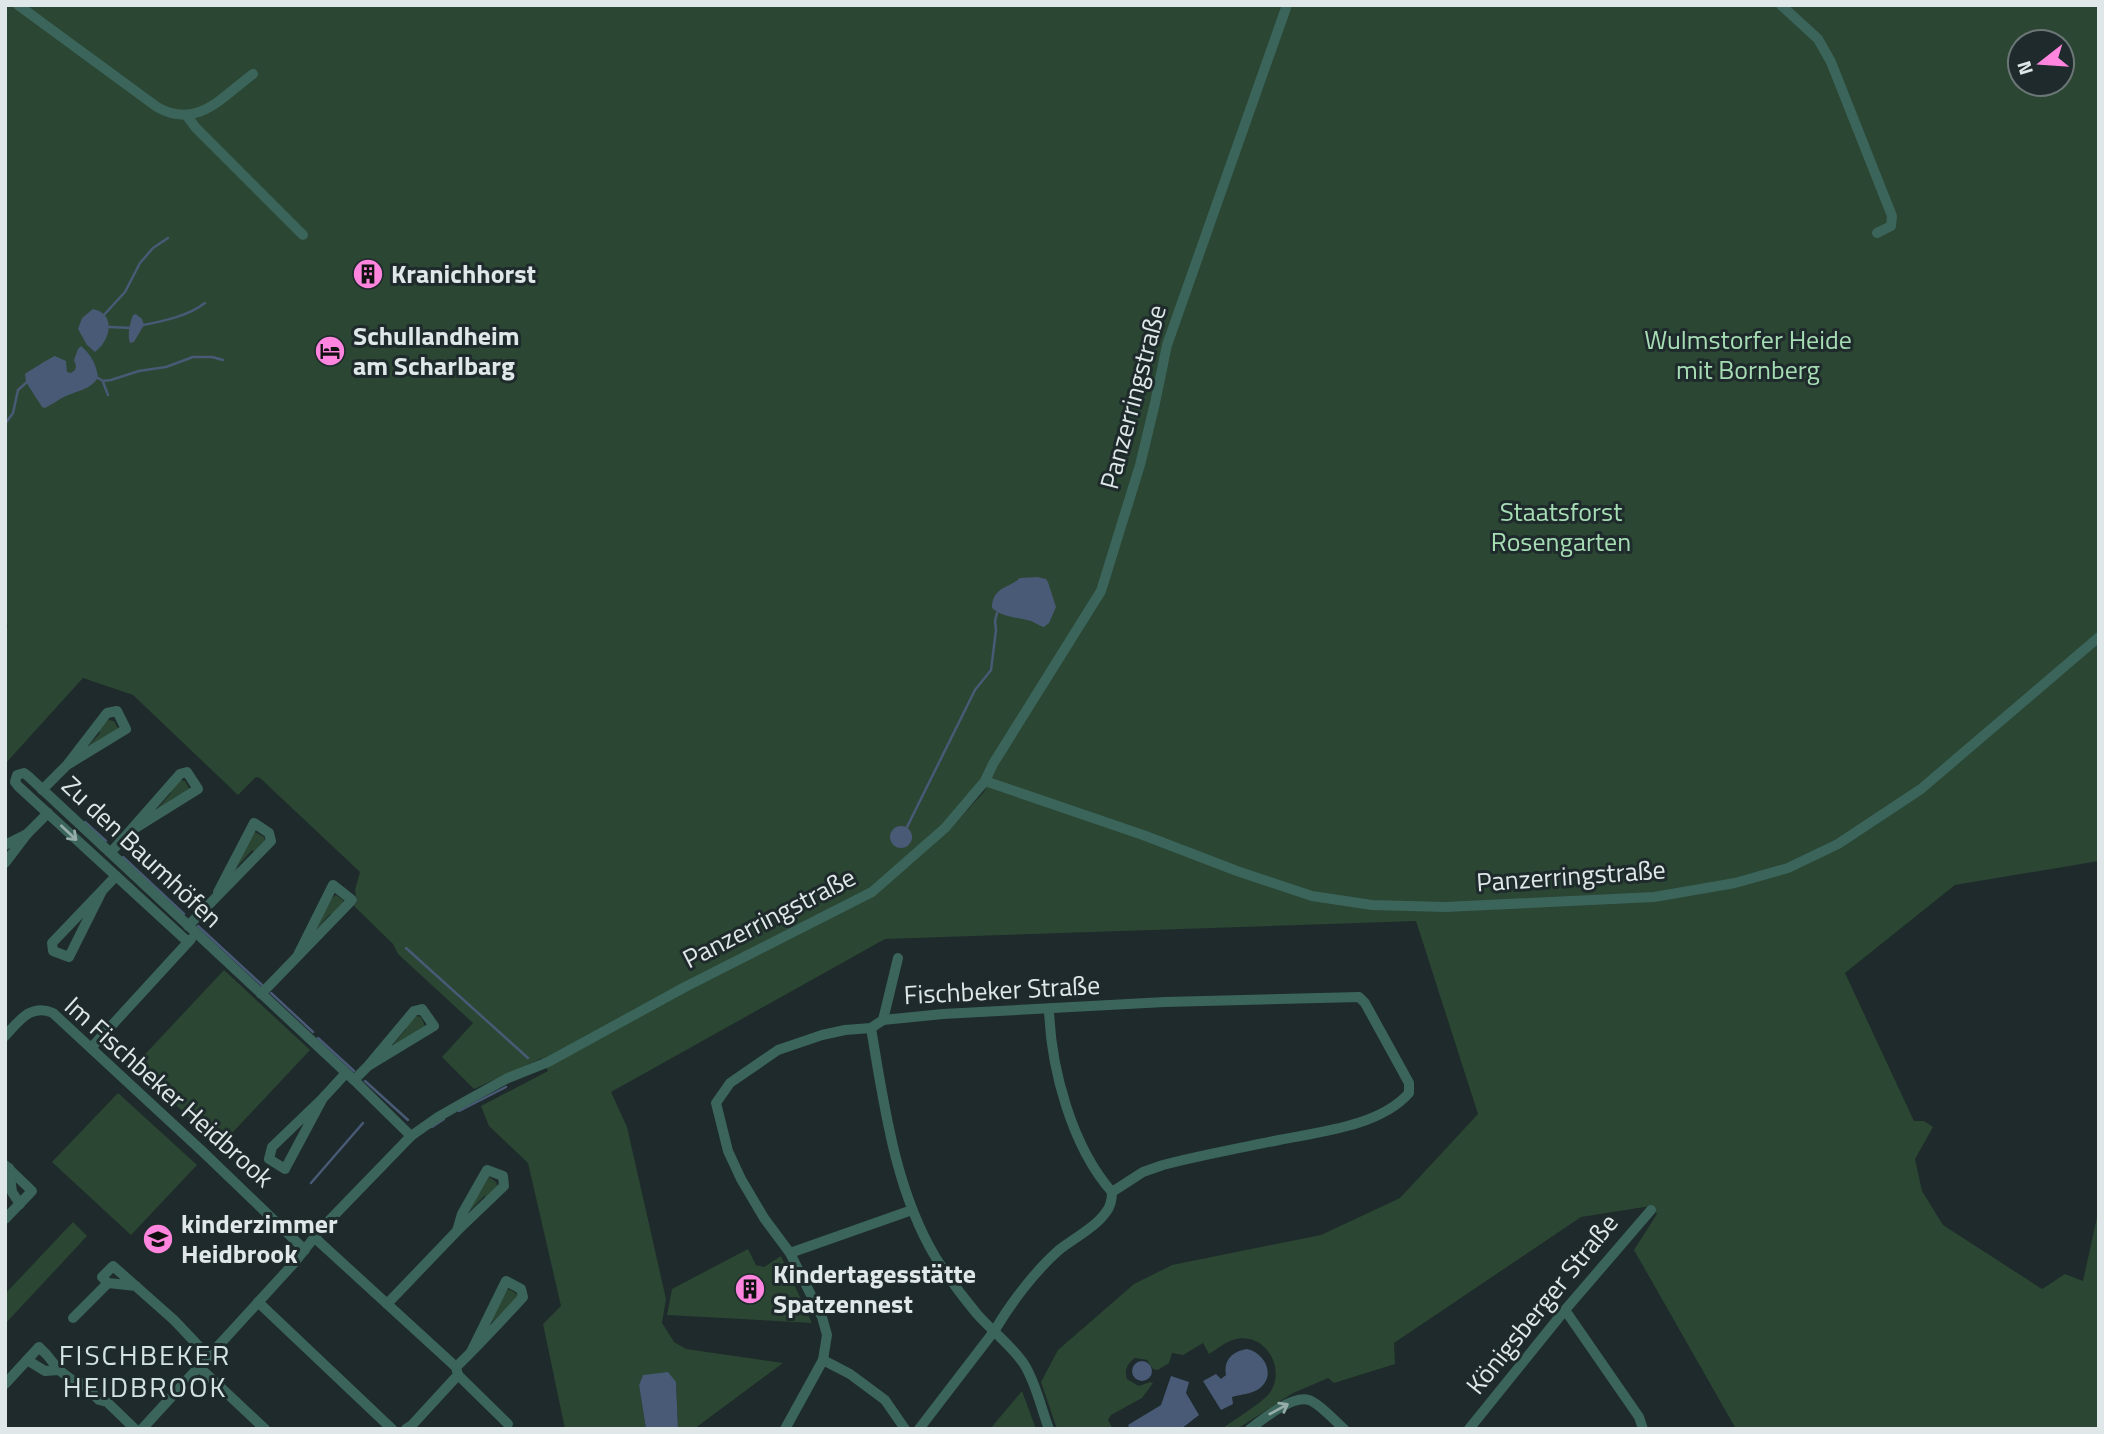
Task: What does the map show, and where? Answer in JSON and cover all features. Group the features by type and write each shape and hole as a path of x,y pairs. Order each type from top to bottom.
{"street":[{"path":"18,5 158,107 176,115 187,116 205,110 253,74"},
{"name":"Panzerringstraße","path":"305,1250 330,1220 411,1136 447,1111 508,1079 548,1062 872,892 945,828 985,782 993,764 1101,591 1140,465 1167,345 1287,5"},
{"path":"1780,5 1818,39 1831,62 1892,216 1891,226 1877,233"},
{"path":"187,116 303,235"},
{"name":"Panzerringstraße","path":"985,782 1312,896 1372,905 1445,907 1654,897 1735,883 1788,869 1838,844 1920,789 2099,637"},
{"path":"42,790 66,765 107,713 117,711 126,729 66,765"},
{"path":"111,852 180,774 187,772 198,789 129,832"},
{"name":"Zu den Baumhöfen","path":"190,934 111,852 24,773 17,775 15,778 18,786 116,876 261,994 411,1136"},
{"path":"5,863 27,834 48,813"},
{"path":"91,1048 190,934 218,892 254,823 269,833 271,841 218,892"},
{"path":"5,845 27,834"},
{"path":"102,891 69,957 53,951 52,943 116,876"},
{"path":"261,994 297,957 352,900 332,885 297,957"},
{"path":"883,1020 898,958"},
{"name":"Fischbeker Straße","path":"790,1253 741,1180 728,1151 716,1103 730,1083 778,1050 822,1035 871,1028 883,1020 943,1014 1165,1002 1359,997 1365,1003 1409,1083 1409,1093 1401,1102 1375,1117 1340,1128 1163,1165 1143,1172 1112,1192"},
{"path":"323,1098 285,1169 270,1160 272,1147 323,1098 350,1077 434,1026 422,1009 414,1011 368,1066"},
{"name":"Im Fischbeker Heidbrook","path":"5,1036 27,1014 41,1010 53,1013 305,1250"},
{"path":"919,1429 995,1331 1004,1314 1057,1252 1099,1220 1112,1202 1112,1192 1088,1156 1065,1099 1054,1060 1049,1010"},
{"path":"871,1028 883,1100 912,1210 936,1257 955,1286 1025,1366 1049,1429"},
{"path":"7,1167 12,1192 20,1204"},
{"path":"5,1219 32,1191 7,1167"},
{"path":"387,1304 504,1186 503,1176 486,1170 461,1214 457,1231"},
{"path":"785,1429 823,1360 827,1335 822,1317 790,1253 912,1210"},
{"name":"Königsberger Straße","path":"1469,1429 1565,1310 1651,1210"},
{"path":"315,1238 457,1371 508,1424"},
{"path":"142,1429 305,1250"},
{"path":"136,1286 108,1283 102,1277 113,1265 174,1320 209,1357"},
{"path":"406,1429 471,1352 523,1297 521,1289 506,1281 471,1352"},
{"path":"73,1318 108,1283"},
{"path":"258,1302 392,1429"},
{"path":"1565,1310 1639,1417 1643,1429"},
{"path":"5,1384 38,1347 59,1370 83,1384 100,1400 107,1402 135,1429"},
{"path":"27,1360 45,1371 59,1370"},
{"path":"823,1360 850,1374 885,1400 905,1429"},
{"path":"200,1367 265,1429"},
{"path":"1250,1429 1287,1404 1301,1399 1312,1401 1343,1429"}],"green space":[{"name":"Staatsforst Rosengarten","path":"5,5 2099,5 2099,861 1955,885 1845,973 1914,1121 1924,1121 1933,1127 1915,1159 1922,1191 1943,1225 2042,1289 2065,1274 2083,1281 2099,1208 2099,1429 1736,1429 1634,1250 1657,1214 1651,1206 1581,1217 1394,1343 1395,1364 1334,1383 1328,1378 1293,1393 1237,1429 1223,1428 1271,1391 1276,1371 1269,1352 1254,1340 1244,1338 1230,1341 1209,1354 1203,1343 1183,1355 1172,1353 1169,1363 1158,1370 1153,1369 1147,1360 1135,1358 1127,1367 1127,1379 1139,1386 1153,1383 1142,1398 1111,1415 1108,1420 1113,1429 1057,1429 1041,1382 1058,1350 1134,1284 1172,1265 1321,1235 1400,1198 1478,1114 1416,921 885,939 611,1092 627,1127 666,1299 662,1323 674,1342 686,1349 783,1363 694,1429 678,1429 676,1382 643,1375 639,1385 646,1429 565,1429 543,1324 561,1306 528,1163 489,1126 481,1106 548,1071 542,1058 474,1089 442,1057 473,1023 398,954 393,944 354,906 357,902 355,890 360,872 260,778 256,777 238,795 133,695 83,678 5,764 5,629 8,626 5,623","holes":["1101,591 996,767 984,792 948,831 908,867 904,865 985,781"]},
{"path":"108,720 114,721 118,728 81,754 100,733 98,730"},
{"path":"180,780 185,781 190,790 152,815 171,793 169,790"},
{"path":"255,832 265,840 254,852 252,850 234,874 231,871"},
{"path":"336,895 343,900 343,906 333,916 330,914 313,937 310,935 330,899"},
{"path":"224,970 310,1050 220,1146 134,1066"},
{"path":"416,1016 421,1017 425,1026 388,1051 406,1029 404,1027"},
{"path":"118,1093 197,1165 131,1235 52,1162"},
{"path":"489,1177 498,1186 488,1198 484,1196 464,1217"},
{"path":"73,1222 87,1236 5,1324 5,1294"},
{"path":"748,1249 756,1265 764,1267 781,1256 812,1323 667,1315 672,1289"},
{"path":"507,1290 519,1298 484,1329"},
{"path":"1022,1391 1036,1429 990,1429"}],"water":[{"path":"93,309 106,316 109,328 104,341 95,352 87,345 78,329 82,318"},
{"path":"136,314 144,325 134,342 130,343 130,325 133,315"},
{"path":"81,346 93,360 98,378 88,387 45,408 42,407 26,382 25,374 55,356 66,361 67,372 71,373 75,370 74,360"},
{"path":"1037,577 1048,582 1056,607 1049,623 1044,627 1004,615 992,608 995,596 1002,589 1020,578"},
{"path":"901,826 909,829 912,837 909,845 901,848 893,845 890,837 893,829"},
{"path":"1247,1349 1259,1355 1266,1365 1268,1371 1265,1383 1250,1393 1232,1397 1233,1404 1221,1410 1203,1381 1216,1374 1221,1379 1226,1375 1226,1365 1230,1357"},
{"path":"1142,1361 1149,1364 1152,1371 1149,1378 1142,1381 1135,1378 1132,1371 1135,1364"},
{"path":"668,1372 676,1382 678,1429 646,1429 639,1385 643,1375"},
{"path":"1171,1376 1189,1382 1186,1393 1199,1415 1181,1429 1130,1429 1128,1425 1161,1405"}],"waterway":[{"path":"102,317 125,292 140,263 153,248 168,238"},
{"path":"143,325 183,315 205,303"},
{"path":"108,327 133,328"},
{"path":"98,378 103,381 111,380 139,371 166,367 193,357 223,360"},
{"path":"5,424 13,413 18,390 27,382"},
{"path":"103,382 108,395"},
{"path":"907,827 975,690 991,670 997,613"},
{"path":"85,822 106,841"},
{"path":"123,857 184,914"},
{"path":"198,926 262,985"},
{"path":"406,948 528,1058"},
{"path":"271,993 313,1032"},
{"path":"318,1038 354,1071"},
{"path":"365,1081 408,1120"},
{"path":"459,1111 506,1087"},
{"path":"432,1127 444,1119"},
{"path":"311,1183 363,1123"}],"place":[{"name":"Kranichhorst","path":"368,274"},
{"name":"Schullandheim am Scharlbarg","path":"330,351"},
{"name":"kinderzimmer Heidbrook","path":"158,1239"},
{"name":"Kindertagesstätte Spatzennest","path":"750,1289"}],"district":[{"name":"FISCHBEKER HEIDBROOK","path":"145,1371"}],"park label":[{"name":"Wulmstorfer Heide mit Bornberg","path":"1748,355"}]}
